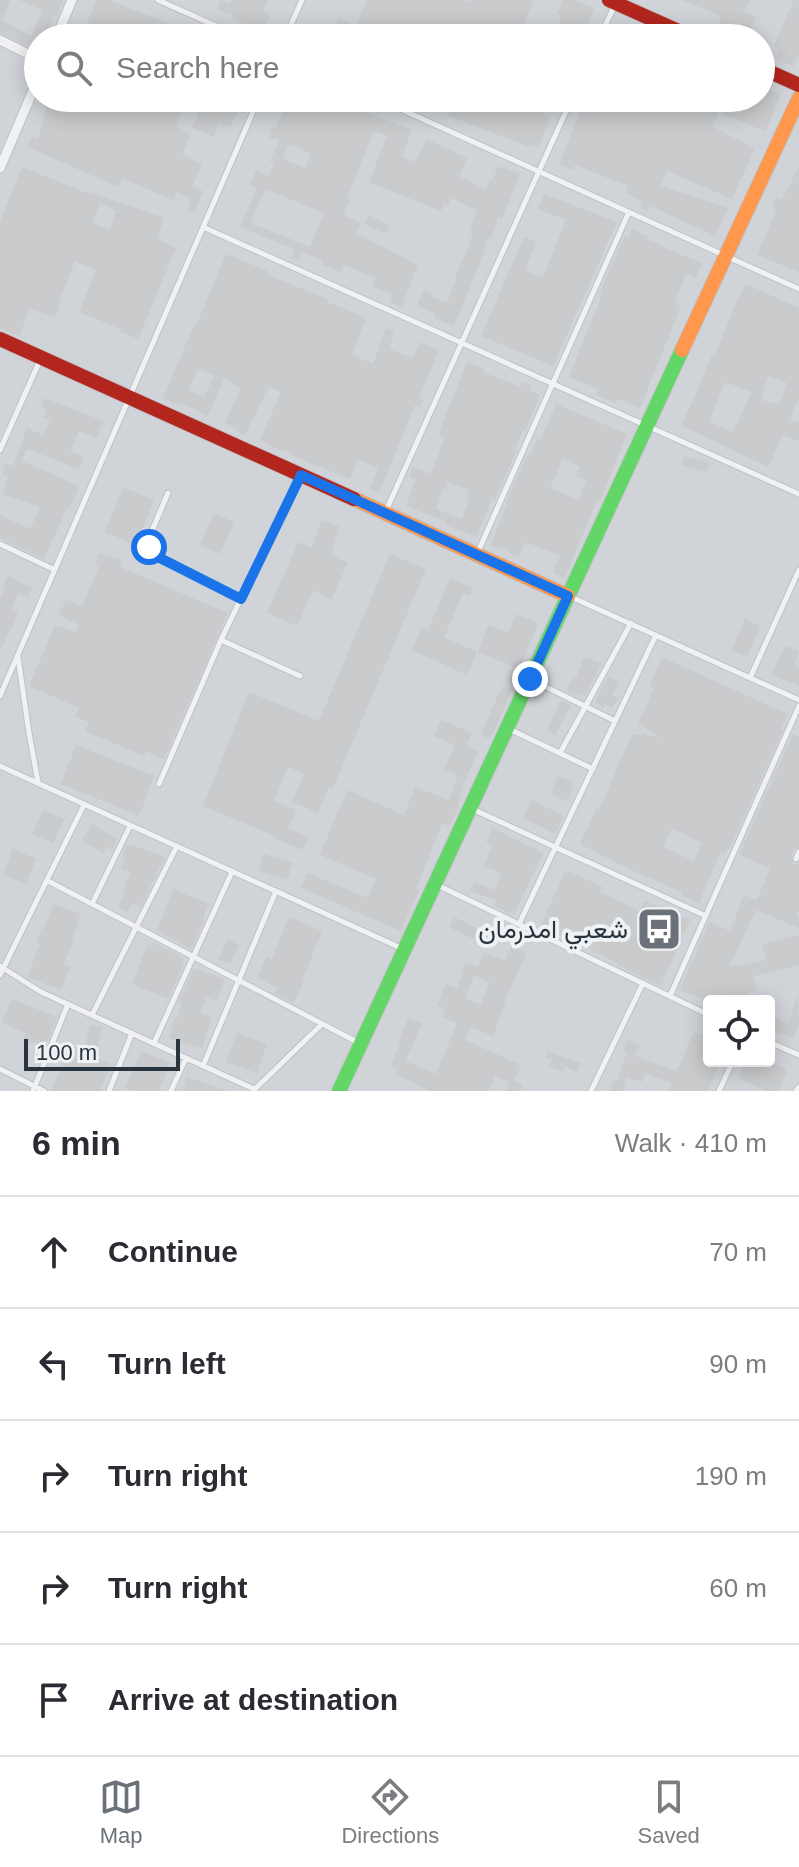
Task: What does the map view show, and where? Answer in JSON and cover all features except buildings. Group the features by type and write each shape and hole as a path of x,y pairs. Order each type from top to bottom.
{"street":[{"path":"62,24 72,0"},
{"path":"614,1 664,24"},
{"path":"0,40 24,52"},
{"path":"775,74 799,85"},
{"path":"344,1087 360,1044 434,883 799,98"},
{"path":"0,168 24,112"},
{"path":"0,339 568,596"}],"lane":[{"path":"158,0 212,24"},
{"path":"291,24 302,0"},
{"path":"605,24 614,1"},
{"path":"0,696 253,112"},
{"path":"407,112 797,288 799,280"},
{"path":"384,514 566,112"},
{"path":"477,554 629,212"},
{"path":"203,227 799,494"},
{"path":"0,450 41,357"},
{"path":"159,784 221,640 301,475"},
{"path":"168,493 151,533 150,552 241,599"},
{"path":"0,544 55,570"},
{"path":"750,678 799,570"},
{"path":"568,596 799,703 670,996"},
{"path":"560,753 631,623"},
{"path":"519,924 656,635"},
{"path":"221,640 300,676"},
{"path":"18,655 38,783"},
{"path":"530,679 615,721"},
{"path":"507,728 593,769"},
{"path":"1,769 404,949"},
{"path":"0,975 84,805"},
{"path":"469,807 706,916"},
{"path":"92,904 130,825"},
{"path":"92,1015 177,846"},
{"path":"796,859 799,852"},
{"path":"154,1043 232,872"},
{"path":"48,881 360,1044"},
{"path":"434,883 703,1012"},
{"path":"203,1066 276,891"},
{"path":"2,966 41,992 253,1090 322,1024"},
{"path":"591,1091 643,983"},
{"path":"34,1089 68,1004"},
{"path":"109,1091 132,1033"},
{"path":"775,1045 799,1055"},
{"path":"171,1091 186,1058"},
{"path":"720,1091 730,1067"},
{"path":"0,1069 34,1089 44,1091"}],"shaded area":[{"path":"0,0 799,0 799,1091 0,1091"}],"traffic: fast":[{"path":"339,1091 682,350"}],"traffic: slow":[{"path":"682,350 799,98"},
{"path":"354,499 568,596"}],"traffic: jam":[{"path":"609,0 663,24"},
{"path":"775,74 799,85"},
{"path":"0,339 354,499"}],"place":[{"name":"شعبي امدرمان","path":"659,929"}],"route":[{"path":"149,547 154,555 241,599 301,475 568,596 530,679"}]}
